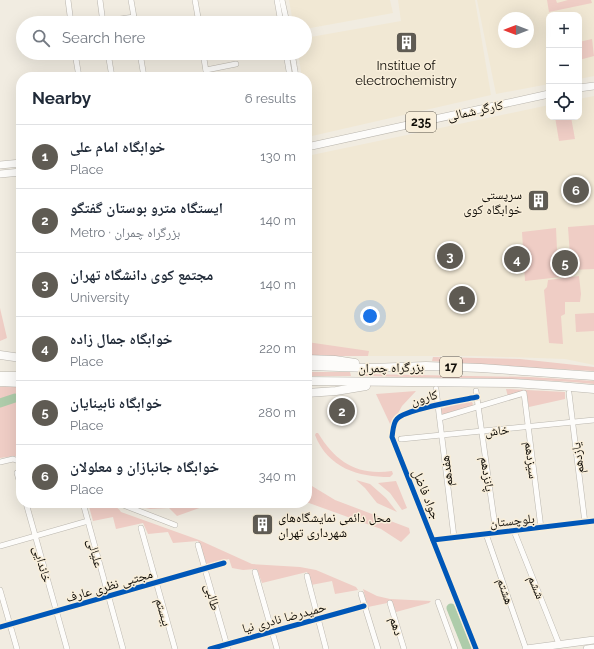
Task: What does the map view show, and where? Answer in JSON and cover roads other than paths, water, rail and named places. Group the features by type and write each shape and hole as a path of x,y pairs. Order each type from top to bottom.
{"highway":[{"path":"0,355 16,359"},
{"path":"312,359 335,360 371,368"},
{"path":"0,360 16,360"},
{"name":"بزرگراه چمران","path":"312,366 371,368 449,366 594,376"},
{"path":"0,376 16,376"},
{"name":"بزرگراه چمران","path":"312,381 512,383 594,389"},
{"path":"0,382 16,383"},
{"path":"312,393 393,383"},
{"path":"312,387 368,386"}],"main road":[{"path":"582,88 594,86"},
{"name":"کارگر شمالی","path":"312,146 546,95"},
{"path":"0,165 16,163"},
{"path":"0,174 16,172"},
{"path":"526,649 594,640"},
{"path":"588,649 594,648"}],"street":[{"path":"68,0 70,16"},
{"path":"100,0 102,16"},
{"path":"131,0 134,16"},
{"path":"195,0 198,16"},
{"path":"277,0 280,16"},
{"path":"282,0 285,16"},
{"path":"76,60 78,72"},
{"path":"109,60 111,72"},
{"path":"141,60 143,72"},
{"path":"205,60 206,70 236,64"},
{"path":"287,60 289,72"},
{"path":"293,60 295,72"},
{"name":"هفدهم","path":"436,389 454,537"},
{"name":"کارون","path":"440,418 524,393"},
{"name":"سیزدهم","path":"524,393 541,528"},
{"name":"یازدهم","path":"569,393 585,522"},
{"name":"کارون","path":"392,436 395,422 403,414 476,394"},
{"name":"پانزدهم","path":"476,394 496,532"},
{"name":"خاش","path":"401,439 594,420"},
{"name":"جواد فاضل","path":"392,436 476,649"},
{"path":"0,462 13,459 16,460"},
{"name":"خاندایی","path":"27,508 67,649"},
{"name":"علیالی","path":"85,508 123,649"},
{"path":"131,508 176,525"},
{"path":"0,546 88,521"},
{"name":"بلوچستان","path":"433,540 594,522"},
{"name":"بیستم","path":"140,528 175,649"},
{"name":"ششم","path":"514,530 559,644"},
{"name":"هشتم","path":"486,534 526,649"},
{"name":"طالبی","path":"198,545 227,647"},
{"name":"مجتبی نظری عارف","path":"0,627 224,563"},
{"path":"256,572 277,649"},
{"path":"307,576 326,649"},
{"path":"0,590 17,649"},
{"path":"361,594 378,649"},
{"path":"438,602 455,649"},
{"name":"دهم","path":"390,604 404,649"},
{"name":"حمیدرضا نادری نیا","path":"210,649 227,647 272,632 364,606"}],"waterway":[{"path":"0,403 15,398"},
{"path":"451,608 467,648"}],"place":[{"name":"Institue of electrochemistry","path":"406,43"},
{"name":"خوابگاه جانبازان و معلولان","path":"576,190"},
{"name":"سرپستی خوابگاه کوی","path":"538,201"},
{"name":"مجتمع کوی دانشگاه تهران","path":"450,256"},
{"name":"خوابگاه جمال زاده","path":"517,259"},
{"name":"خوابگاه نابینایان","path":"565,263"},
{"name":"خوابگاه امام علی","path":"462,299"},
{"name":"ایستگاه مترو بوستان گفتگو","path":"342,411"},
{"name":"محل دائمی نمایشگاه‌های شهرداری تهران","path":"262,524"}]}
